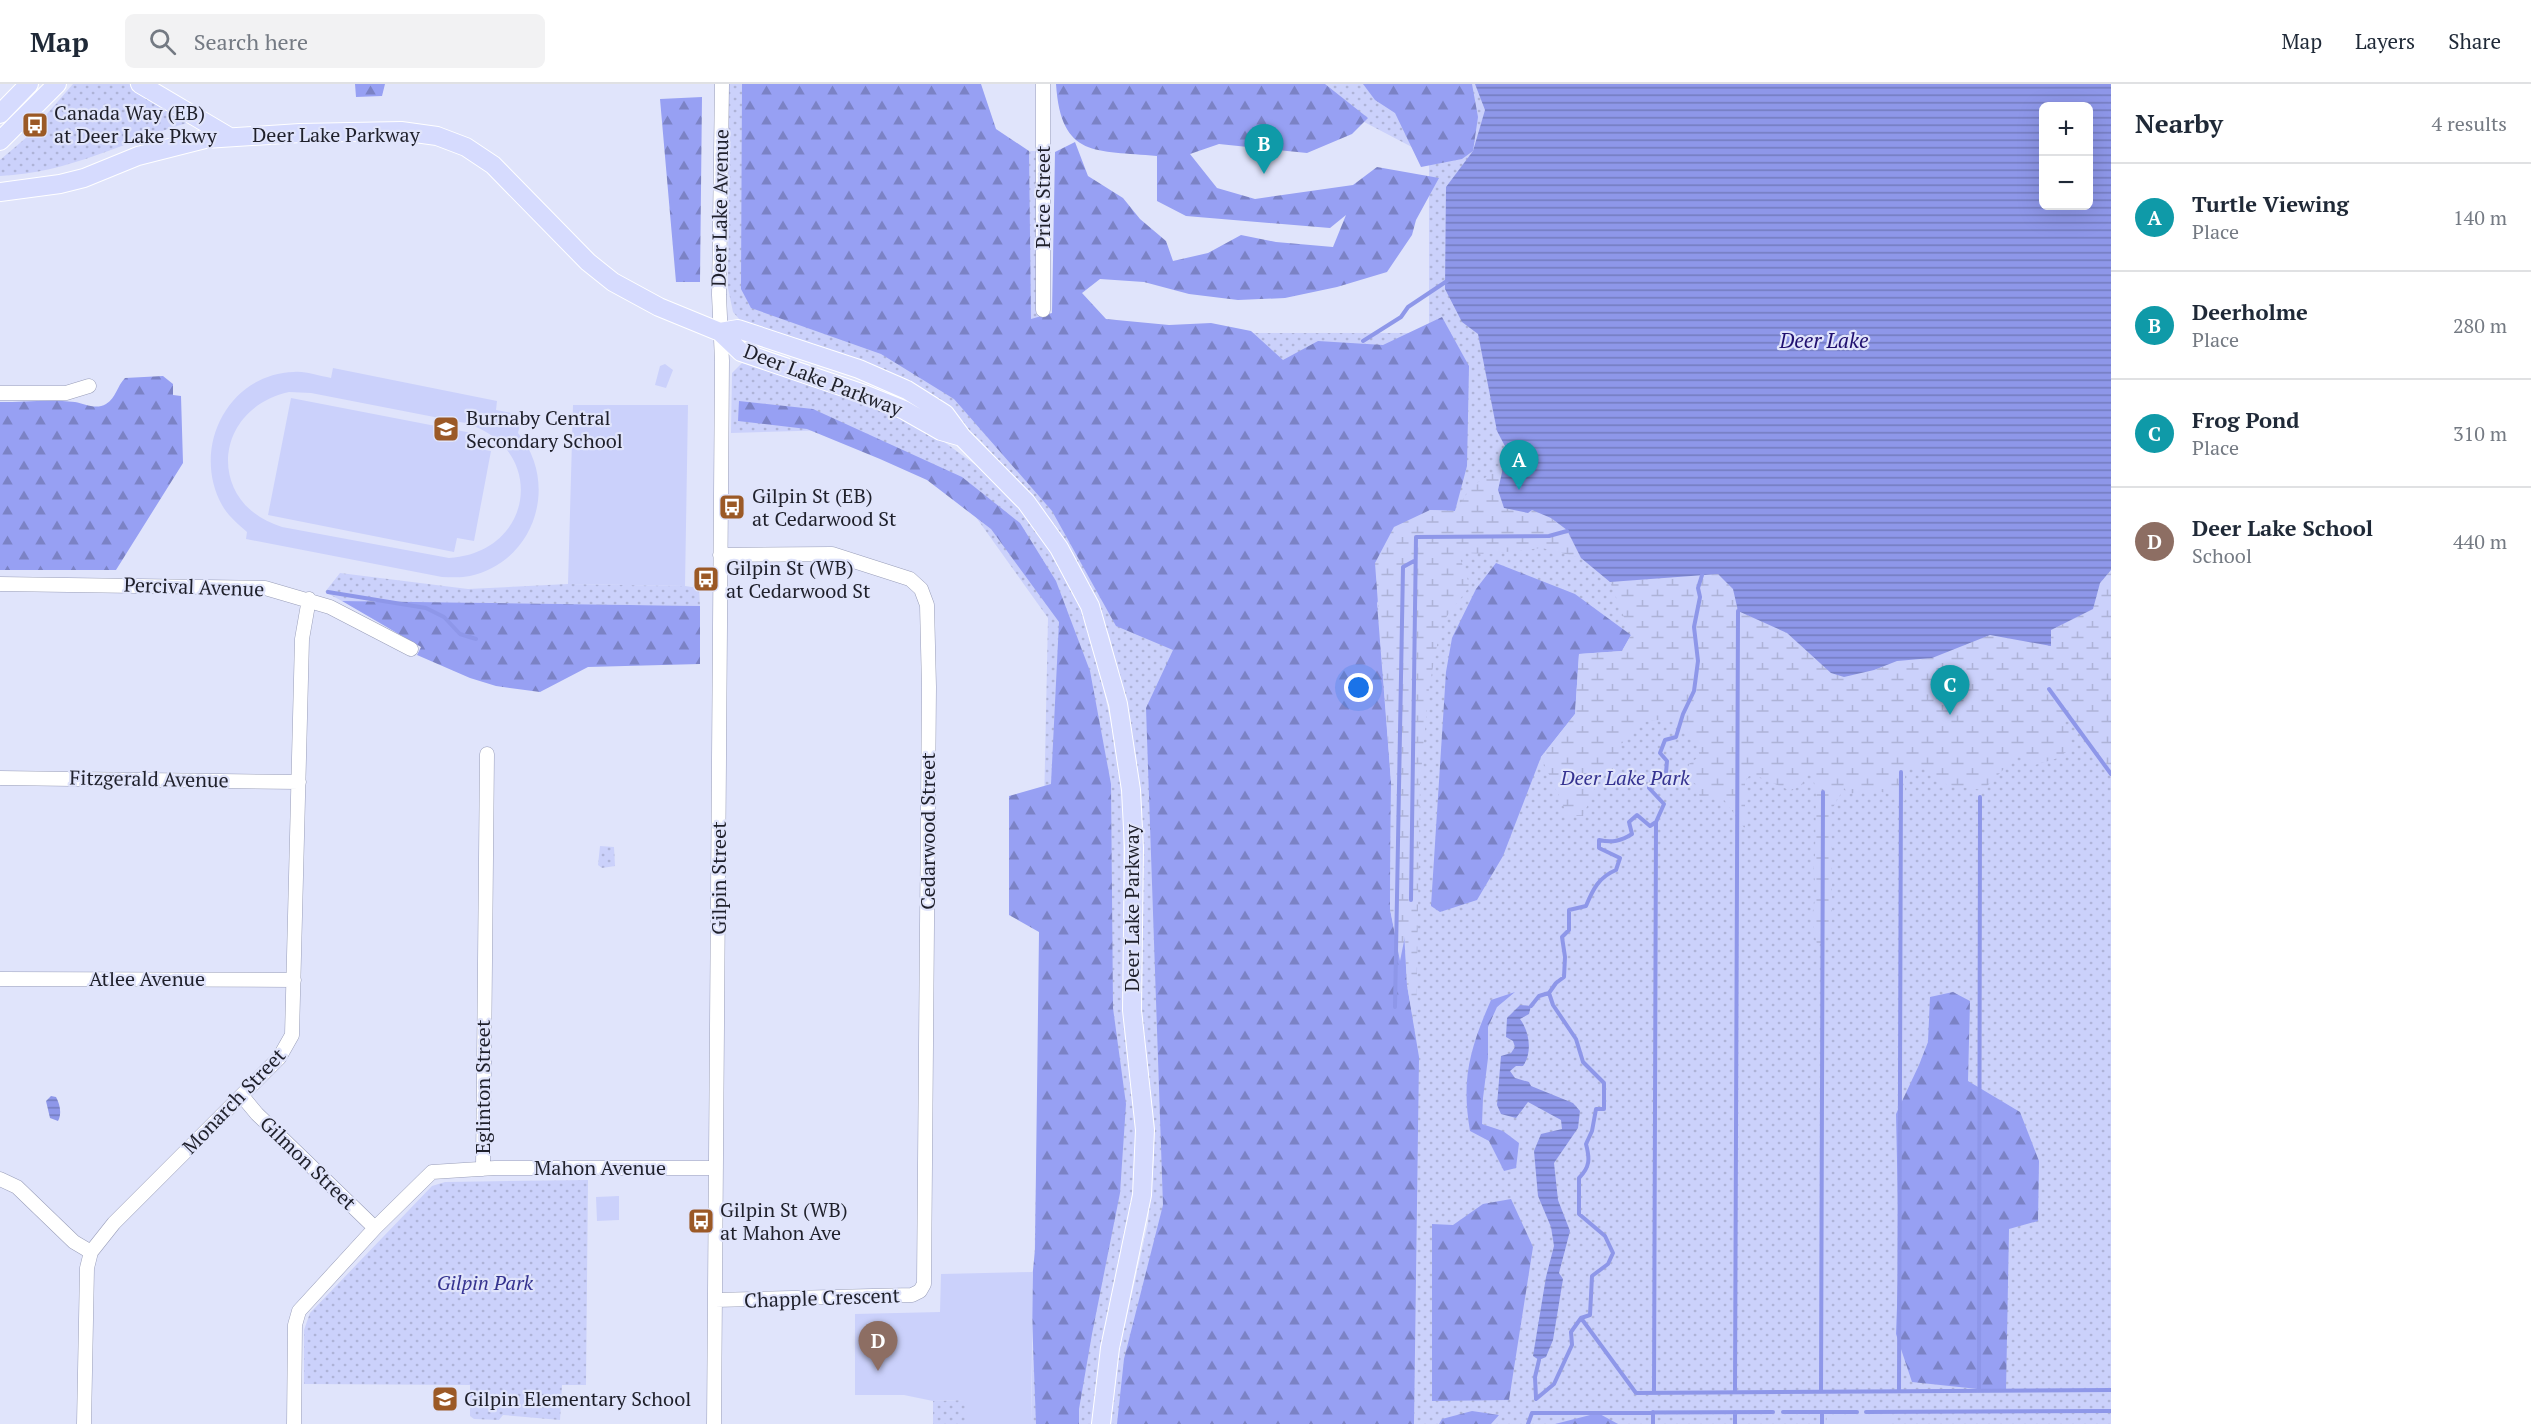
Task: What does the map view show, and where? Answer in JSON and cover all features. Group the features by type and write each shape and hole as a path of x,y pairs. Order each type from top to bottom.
{"main road":[{"path":"0,114 29,84"},
{"path":"0,141 57,84"},
{"path":"140,84 228,136"},
{"name":"Deer Lake Parkway","path":"0,192 60,184 173,145 228,136 401,131 437,136 465,147 493,165 564,239 613,282 659,307 720,332 741,352 864,394 904,410 941,431 962,437 1026,502 1059,548 1089,606 1124,736 1131,790 1134,848 1132,1010 1143,1098 1144,1167 1138,1221 1105,1377 1101,1424"}],"street":[{"name":"Deer Lake Avenue","path":"720,332 719,194 722,84"},
{"name":"Price Street","path":"1043,84 1043,310"},
{"name":"Gilpin Street","path":"714,1424 720,332"},
{"path":"0,393 66,393 89,386"},
{"name":"Cedarwood Street","path":"720,555 832,554 910,579 921,589 927,605 929,687 924,1284"},
{"name":"Percival Avenue","path":"0,584 251,586 277,590 309,599 365,623 411,649"},
{"name":"Monarch Street","path":"84,1424 86,1284 91,1252 114,1223 279,1058 292,1035 302,639 309,599"},
{"name":"Eglinton Street","path":"294,1424 295,1325 299,1311 375,1228 432,1172 483,1169 487,754"},
{"name":"Fitzgerald Avenue","path":"0,778 299,782"},
{"name":"Atlee Avenue","path":"0,979 294,980"},
{"name":"Gilmon Street","path":"242,1096 257,1114 375,1228"},
{"name":"Mahon Avenue","path":"483,1169 716,1168"},
{"path":"0,1179 17,1187 74,1242 91,1252"},
{"name":"Chapple Crescent","path":"715,1300 912,1295 920,1291 924,1284"}],"green space":[{"path":"73,84 129,84 160,106 190,119 190,122 74,163 26,174 0,176 0,160 41,125 40,122"},
{"path":"355,84 385,84 382,96 356,97"},
{"name":"Deer Lake Park","path":"729,84 935,84 937,152 1037,151 1049,333 1429,333 1429,156 1347,113 1221,84 2111,84 2111,1424 1111,1424 1115,1369 1148,1223 1154,1157 1153,1116 1142,1018 1140,792 1129,714 1109,635 1073,553 1048,517 981,441 954,417 882,370 740,320 733,312 728,288"},
{"path":"742,84 981,84 996,129 1029,151 1031,319 1052,313 1055,152 1075,142 1088,176 1123,198 1140,219 1166,241 1173,261 1208,253 1241,235 1276,242 1333,247 1346,215 1330,228 1186,216 1157,201 1157,156 1100,150 1086,146 1074,138 1065,126 1059,108 1056,84 1325,84 1368,118 1352,134 1307,153 1219,144 1190,154 1217,188 1255,199 1353,185 1377,167 1439,178 1416,220 1412,235 1387,272 1337,287 1285,298 1238,300 1189,294 1144,282 1100,279 1082,293 1106,319 1169,325 1211,323 1251,331 1283,360 1318,341 1383,345 1442,317 1469,366 1467,466 1455,511 1430,510 1377,603 1391,782 1390,909 1400,958 1404,932 1407,985 1419,1057 1414,1424 1117,1424 1124,1359 1163,1205 1146,708 1173,650 1116,626 1052,511 954,399 881,354 751,308 741,289"},
{"path":"1363,84 1472,84 1478,117 1473,151 1462,159 1421,167 1395,113 1375,100"},
{"path":"702,97 700,282 676,282 660,99"},
{"path":"742,363 861,401 920,427 947,444 977,466 1028,518 1048,546 1083,612 1095,651 1120,763 1123,806 1123,1000 1136,1118 1135,1187 1097,1378 1092,1424 1031,1424 1048,618 973,513 934,481 833,430 731,433 732,373"},
{"path":"665,364 673,370 666,388 655,385 660,366"},
{"path":"333,368 497,401 496,410 522,415 518,433 531,453 537,474 538,497 534,518 525,538 511,555 492,568 470,576 442,577 246,539 247,532 224,509 213,483 211,461 213,439 221,418 234,400 250,386 270,376 299,372 331,378","holes":["289,392 311,393 465,423 492,435 510,454 519,475 520,498 514,519 499,538 478,552 449,558 282,527 257,515 240,499 231,479 228,457 233,436 245,417 263,402"]},
{"path":"163,376 173,384 173,395 181,396 183,463 116,570 0,570 0,402 66,401 102,406 114,395 125,378"},
{"path":"291,398 477,434 474,448 491,451 474,541 457,538 454,552 268,515"},
{"path":"739,401 813,409 962,477 1020,523 1056,581 1090,671 1111,784 1113,1008 1126,1104 1120,1193 1092,1334 1079,1409 1079,1424 1036,1424 1031,1290 1035,1250 1039,932 1009,915 1009,796 1051,784 1059,622 991,529 927,480 807,429 738,421"},
{"path":"573,405 688,405 685,586 568,584"},
{"path":"1504,466 1498,490 1551,518 1567,531 1581,558 1542,548 1488,554 1466,553 1460,558 1470,586 1441,624 1429,688 1420,783 1416,1035 1407,985 1405,936 1400,961 1390,909 1391,782 1375,563 1394,527 1430,510 1455,511 1472,486"},
{"path":"1496,563 1575,594 1631,635 1622,651 1579,654 1575,714 1541,757 1503,856 1477,900 1440,912 1431,906 1446,672 1452,638 1476,589"},
{"path":"2111,570 2111,769 2068,720 2064,723 2070,732 2070,749 2058,758 2035,765 2021,752 1983,790 1947,785 1921,767 1905,768 1905,801 1878,791 1849,794 1844,788 1831,811 1832,920 1827,937 1817,947 1812,915 1817,890 1813,871 1816,789 1811,772 1806,771 1802,785 1791,791 1757,776 1749,776 1745,782 1745,829 1722,797 1700,798 1697,785 1687,778 1689,764 1700,756 1696,742 1688,730 1670,721 1650,721 1632,729 1624,740 1612,771 1602,771 1583,816 1568,816 1541,757 1575,714 1579,654 1622,651 1631,635 1610,582 1718,574 1733,589 1738,611 1787,633 1831,672 1874,670 1897,661 1932,658 1990,635 2050,646 2051,630 2093,609 2100,583"},
{"path":"340,573 468,589 568,584 685,586 699,588 700,606 342,601 325,592"},
{"path":"342,601 700,606 700,664 588,667 540,692 496,686 470,678 417,655 421,647"},
{"path":"600,846 614,847 615,866 602,868 598,865"},
{"path":"1515,992 1497,1007 1488,1027 1488,1058 1483,1098 1482,1124 1503,1131 1519,1143 1516,1168 1504,1171 1489,1141 1470,1131 1467,1112 1467,1079 1473,1049 1491,1000"},
{"path":"1953,992 1970,1001 1968,1081 2020,1112 2039,1161 2038,1221 2009,1229 2006,1392 1912,1382 1896,1334 1899,1254 1896,1114 1928,1042 1930,997"},
{"name":"Gilpin Park","path":"588,1180 586,1385 562,1385 560,1420 503,1415 499,1420 474,1419 470,1416 470,1385 304,1384 304,1330 310,1313 432,1186 445,1182"},
{"path":"619,1196 619,1220 597,1221 596,1197"},
{"path":"1511,1199 1533,1247 1509,1400 1432,1401 1432,1224 1453,1225 1483,1204"},
{"path":"1033,1272 1031,1424 965,1424 965,1400 933,1401 904,1395 855,1395 855,1314 940,1312 941,1274"},
{"path":"965,1400 965,1424 933,1424 933,1401"},
{"path":"1472,1411 1499,1415 1491,1424 1439,1424 1442,1419"},
{"path":"1598,1413 1618,1424 1555,1424"},
{"path":"1891,1414 1891,1424 1826,1424 1827,1416"}],"water":[{"name":"Deer Lake","path":"1475,84 2111,84 2111,570 2100,583 2093,609 2051,630 2051,646 1990,635 1932,658 1897,661 1874,670 1844,677 1831,673 1787,633 1738,611 1733,589 1718,574 1610,582 1581,558 1567,530 1551,518 1532,510 1528,513 1504,508 1498,490 1507,450 1497,431 1478,334 1462,322 1445,289 1446,187 1473,151 1485,110"},
{"path":"1520,1005 1531,1006 1529,1014 1520,1019 1528,1035 1529,1048 1523,1066 1516,1066 1510,1071 1515,1078 1529,1082 1531,1086 1573,1103 1580,1111 1578,1128 1554,1163 1558,1200 1570,1231 1559,1273 1563,1279 1553,1340 1546,1357 1539,1360 1533,1356 1546,1277 1554,1246 1551,1227 1538,1196 1534,1151 1541,1134 1562,1129 1561,1120 1528,1102 1516,1118 1501,1114 1497,1105 1501,1056 1511,1053 1515,1047 1513,1041 1506,1037 1507,1018"},
{"path":"51,1096 56,1097 59,1106 58,1121 50,1118 46,1101"}],"waterway":[{"path":"1363,341 1401,317 1408,307 1447,281"},
{"path":"1411,900 1416,537 1549,536 1567,531"},
{"path":"1395,1007 1403,567 1414,561"},
{"path":"1536,1399 1554,1384 1572,1345 1571,1332 1581,1318 1590,1315 1592,1276 1608,1264 1613,1253 1605,1236 1579,1214 1579,1178 1588,1163 1586,1144 1592,1131 1596,1109 1604,1109 1604,1083 1583,1062 1576,1039 1553,1005 1549,993 1564,977 1565,957 1562,937 1569,930 1569,910 1586,906 1597,884 1616,870 1620,858 1599,848 1599,840 1616,841 1632,834 1629,822 1637,815 1650,826 1656,822 1664,804 1649,788 1653,777 1666,773 1667,761 1660,753 1665,740 1676,737 1683,714 1694,691 1698,661 1694,627 1700,597 1698,588 1703,572"},
{"path":"328,592 426,608 444,617 460,634 476,639"},
{"path":"1735,1392 1738,611"},
{"path":"2049,689 2111,774"},
{"path":"1899,1391 1901,772"},
{"path":"1821,1392 1823,792"},
{"path":"1979,1391 1980,797"},
{"path":"1654,1392 1656,822"},
{"path":"1531,1006 1539,996 1549,993"},
{"path":"1581,1318 1636,1393 2111,1390"},
{"path":"1536,1398 1535,1377 1539,1360"},
{"path":"1866,1412 2111,1411"},
{"path":"1653,1412 1653,1424"},
{"path":"1735,1412 1735,1424"},
{"path":"1528,1424 1532,1413 1773,1412"},
{"path":"1783,1412 1857,1412"},
{"path":"1822,1412 1822,1424"}],"place":[{"name":"Canada Way (EB) at Deer Lake Pkwy","path":"35,125"},
{"name":"Deerholme","path":"1264,174"},
{"name":"Burnaby Central Secondary School","path":"446,429"},
{"name":"Turtle Viewing","path":"1519,490"},
{"name":"Gilpin St (EB) at Cedarwood St","path":"732,507"},
{"name":"Gilpin St (WB) at Cedarwood St","path":"706,579"},
{"name":"Frog Pond","path":"1950,715"},
{"name":"Gilpin St (WB) at Mahon Ave","path":"701,1221"},
{"name":"Deer Lake School","path":"878,1371"},
{"name":"Gilpin Elementary School","path":"445,1399"}]}
